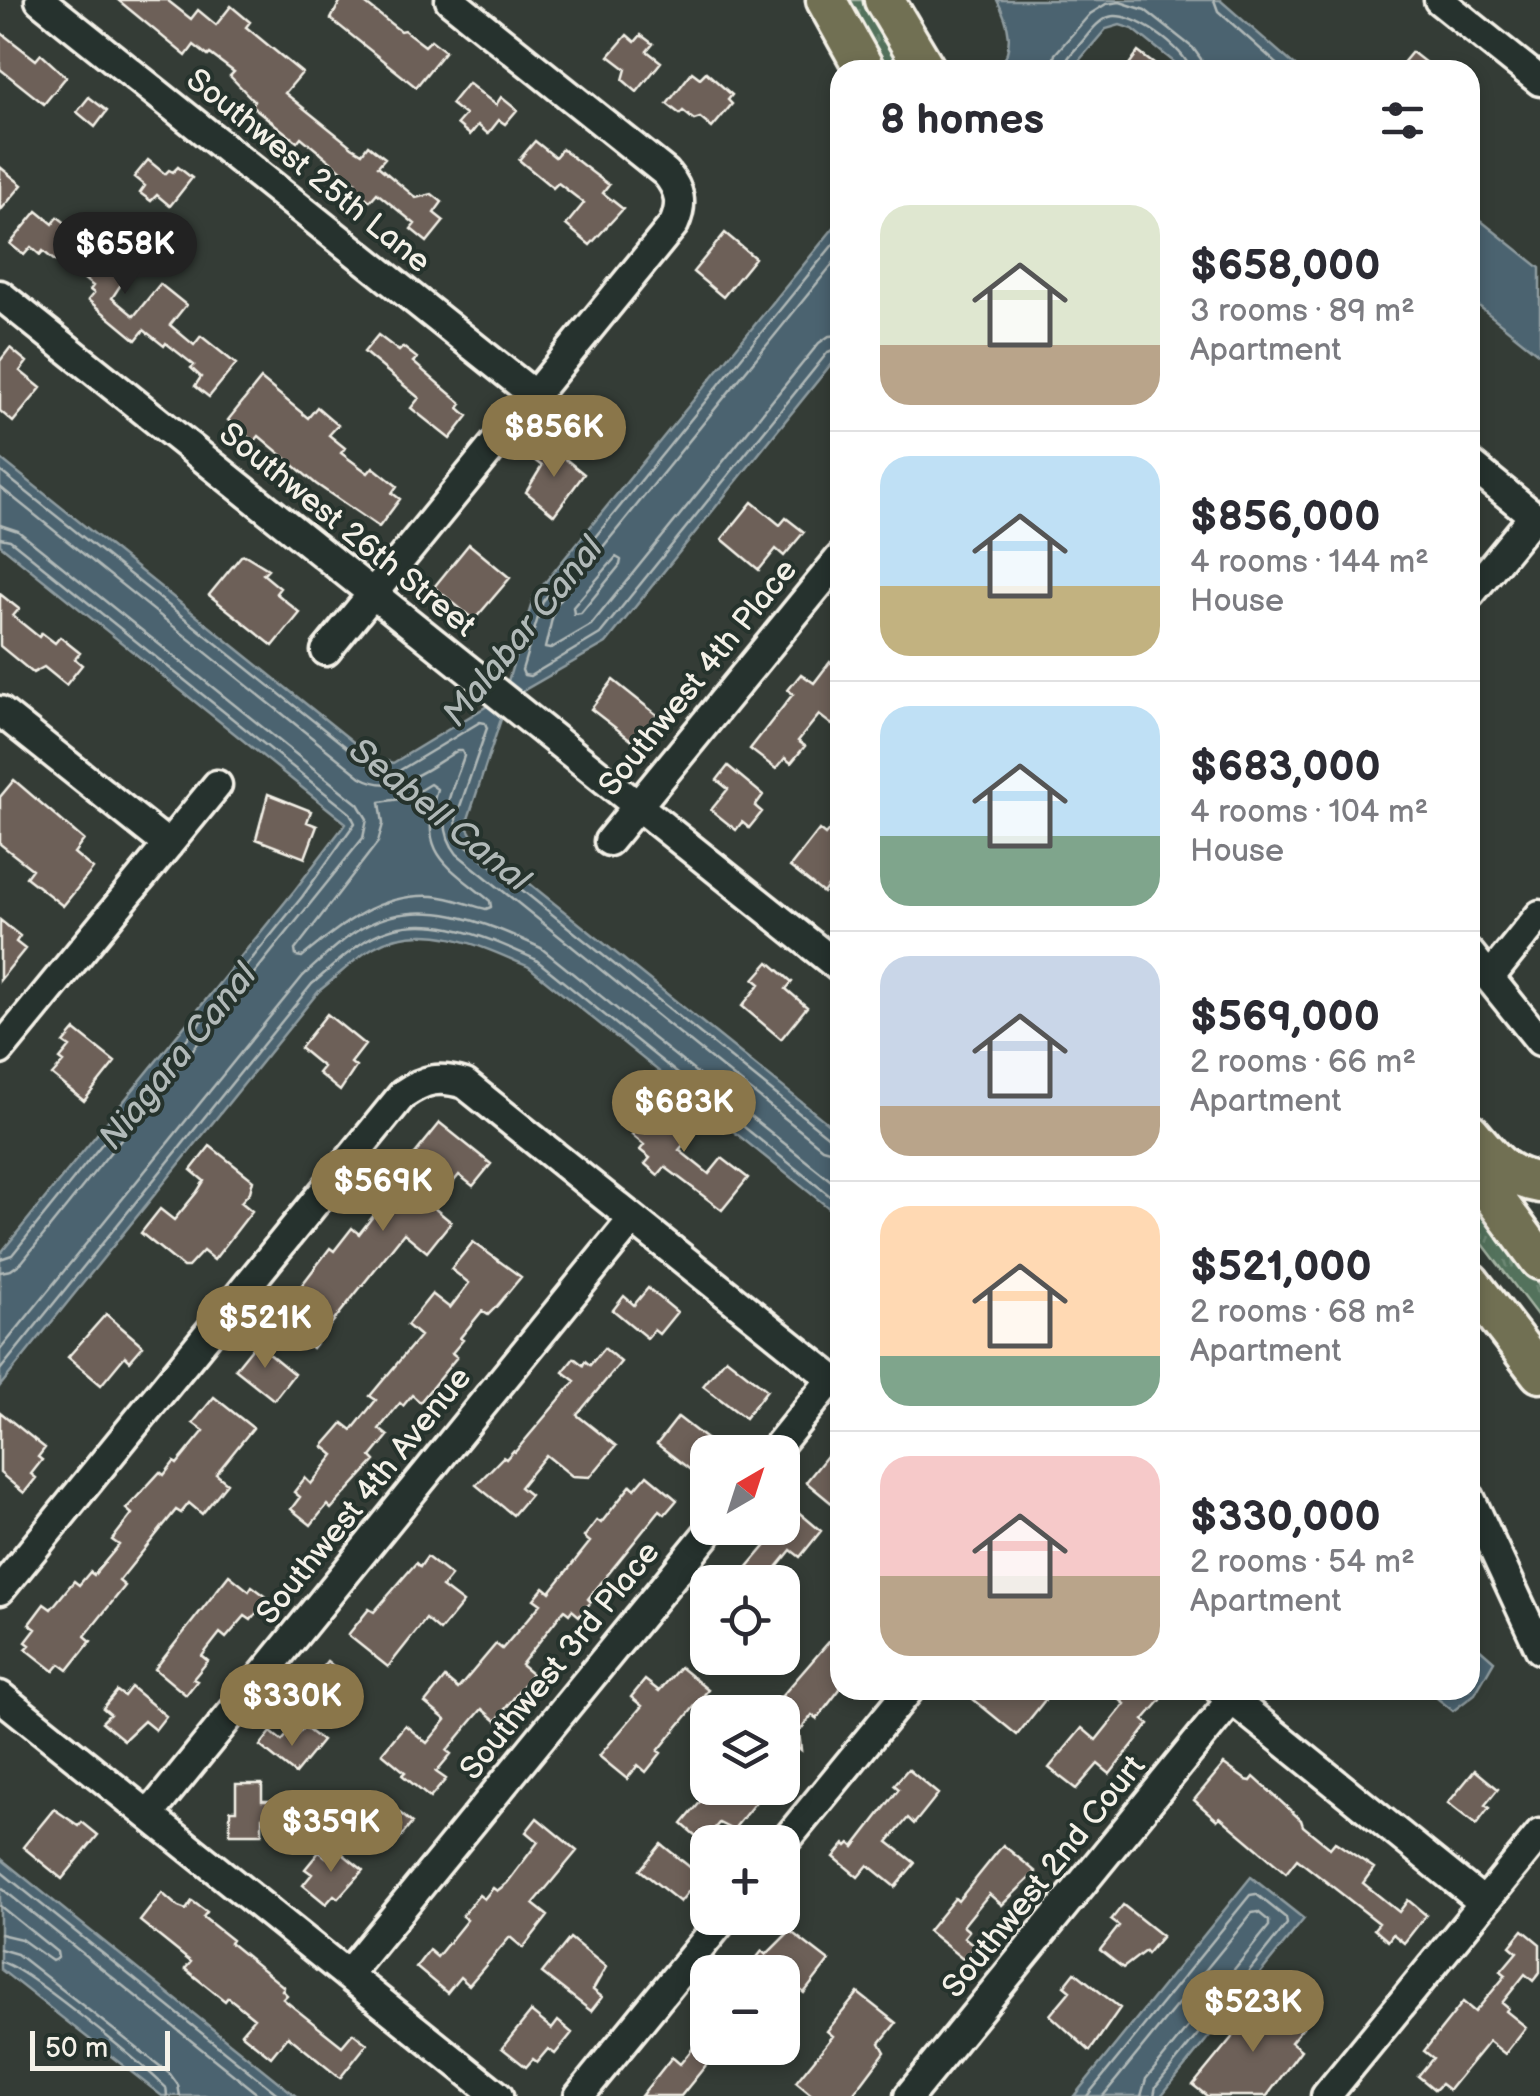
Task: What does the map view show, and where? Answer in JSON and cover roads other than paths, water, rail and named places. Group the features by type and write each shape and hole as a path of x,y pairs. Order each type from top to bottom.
{"highway":[{"path":"826,0 859,60"},
{"path":"884,0 920,60"},
{"path":"1480,1145 1502,1171 1540,1183"},
{"path":"1480,1179 1540,1260"},
{"path":"1480,1267 1540,1346"},
{"path":"1480,1295 1540,1374"}],"street":[{"name":"Southwest 25th Lane","path":"40,0 534,395"},
{"path":"326,650 674,224 680,198 676,184 666,173 450,0"},
{"path":"1439,0 1540,82"},
{"name":"Southwest 26th Street","path":"0,295 830,958"},
{"path":"1480,472 1537,518 1480,583"},
{"name":"Southwest 4th Place","path":"610,841 830,570"},
{"path":"0,711 168,845"},
{"path":"2,1043 217,785"},
{"path":"1490,977 1540,915"},
{"path":"1480,966 1540,1041"},
{"path":"0,1590 403,1094 422,1081 444,1078 465,1084 830,1377"},
{"name":"Southwest 4th Avenue","path":"148,1815 633,1219"},
{"path":"788,1435 830,1389"},
{"path":"1480,1519 1540,1648"},
{"name":"Southwest 3rd Place","path":"347,1975 698,1545"},
{"path":"0,1696 498,2096"},
{"path":"798,1825 900,1700"},
{"name":"Southwest 2nd Court","path":"909,2096 1222,1700"},
{"path":"1232,1700 1484,1903"},
{"path":"1326,2096 1540,1834"},
{"path":"580,2096 710,1935"}],"water":[{"path":"997,0 1220,0 1289,60 1172,60 1133,29 1120,25 1106,29 1080,60 1004,60 1009,35"},
{"path":"1480,220 1540,268 1540,355 1480,307"},
{"path":"830,232 830,365 606,643 521,692 502,716 466,825 474,839 830,1125 830,1209 529,967 453,939 413,935 393,939 367,951 319,991 0,1386 0,1254 346,823 0,545 0,458 372,757 393,763 487,706 508,681 534,596"},
{"path":"1480,1649 1494,1661 1480,1685"},
{"path":"1439,1700 1467,1700 1453,1711"},
{"path":"0,1858 296,2096 162,2096 0,1969"},
{"path":"1251,1877 1304,1919 1161,2096 1074,2096"}],"water label":[{"name":"Malabar Canal","path":"522,631"},
{"name":"Seabell Canal","path":"440,814"},
{"name":"Niagara Canal","path":"177,1056"}]}
